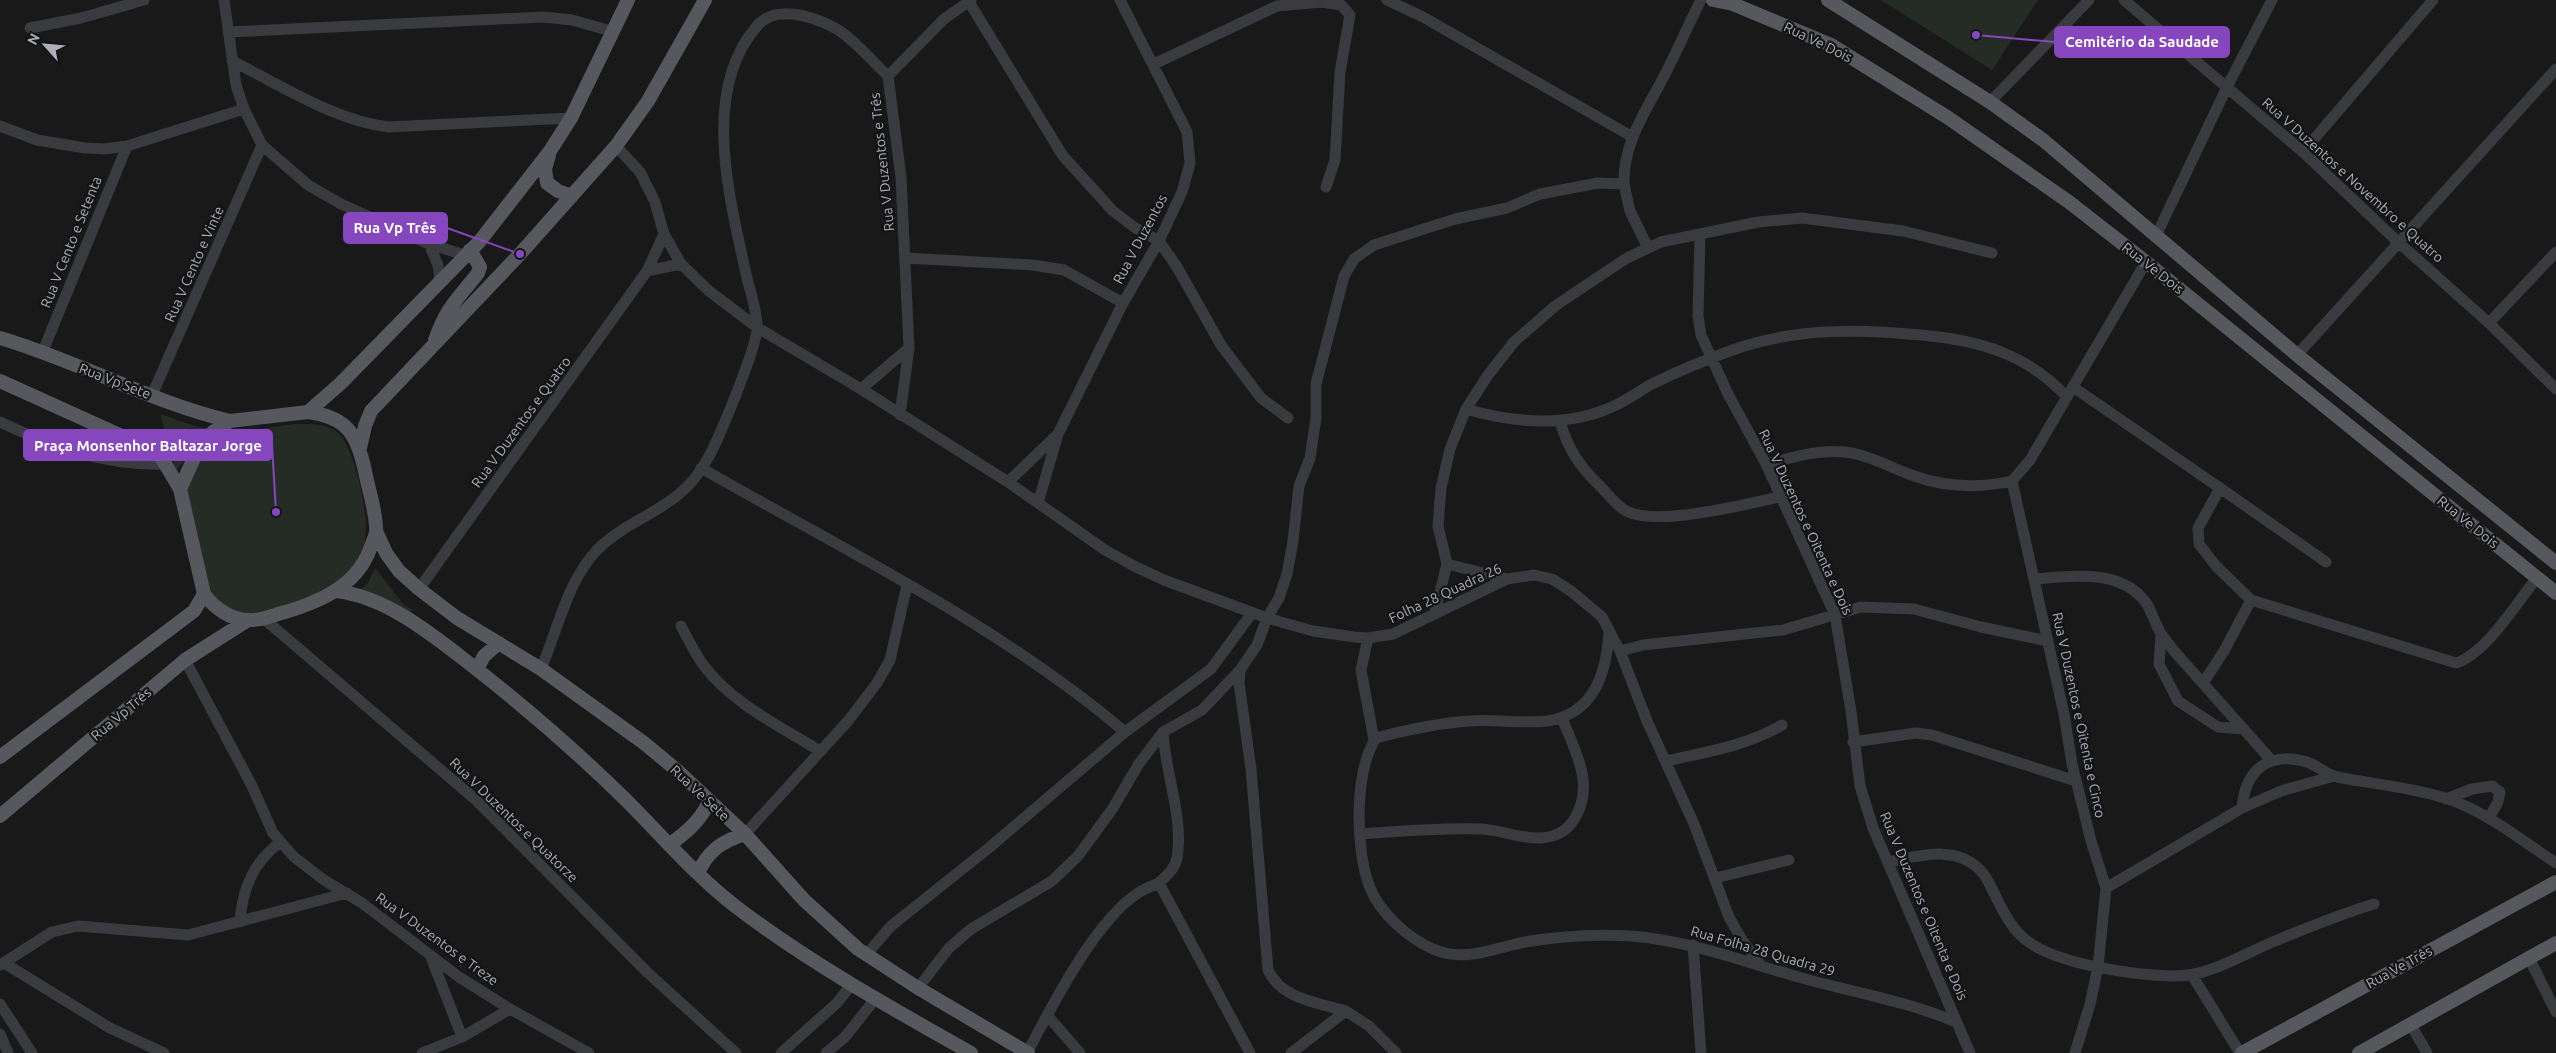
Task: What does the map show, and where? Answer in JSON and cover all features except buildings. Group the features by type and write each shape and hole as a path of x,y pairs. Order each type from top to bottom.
{"main road":[{"path":"308,412 341,383 468,253 550,152 571,118 611,31 628,0"},
{"path":"360,448 365,426 372,411 616,146 648,101 705,0"},
{"name":"Rua Ve Dois","path":"1713,0 1733,2 1831,45 1947,116 2061,196 2146,262 2556,593"},
{"name":"Rua Ve Dois","path":"1828,0 1990,102 2043,140 2297,356 2556,563"},
{"path":"550,152 545,169 547,183 558,191 572,196"},
{"path":"433,345 444,316 451,304 478,273 480,267 468,253"},
{"name":"Rua Vp Sete","path":"0,338 43,351 99,376 196,413 230,421"},
{"path":"0,381 137,443 161,457 180,488 204,594 212,605 229,615 248,620 263,618 304,607 336,591 349,581 361,567 376,531"},
{"path":"180,488 194,458 213,432 230,421 308,412 332,418 350,429 360,448"},
{"name":"Rua Ve Sete","path":"360,448 376,531 386,553 399,571 457,618 541,669 644,743 679,772 708,802 744,834 804,900 866,955 1027,1053"},
{"path":"336,591 354,593 381,605 426,630 476,669 587,762 669,845 734,905 852,984 971,1053"},
{"path":"0,757 194,612 204,594"},
{"name":"Rua Vp Três","path":"0,816 185,660 248,620"},
{"path":"476,669 484,656 499,643"},
{"path":"669,845 691,829 702,815 708,802"},
{"path":"698,873 704,861 715,847 744,834"},
{"name":"Rua Ve Três","path":"2241,1053 2556,882"},
{"path":"2359,1053 2530,960 2556,943"}],"street":[{"path":"30,28 81,18 144,0"},
{"path":"224,0 236,85 244,109 262,145 308,185 341,204 429,244 468,253"},
{"name":"Rua V Duzentos","path":"1038,503 1058,434 1123,303 1159,241 1182,192 1190,163 1187,132 1120,0"},
{"path":"1387,0 1423,17 1631,136"},
{"path":"1648,248 1630,211 1624,184 1623,168 1631,136 1700,0"},
{"path":"1990,102 2089,0"},
{"name":"Rua V Duzentos e Novembro e Quatro","path":"2124,0 2303,152 2398,242 2489,323 2556,388"},
{"path":"2156,236 2227,87 2272,0"},
{"path":"2303,152 2433,0"},
{"path":"888,76 944,19 970,1 1063,156 1113,211 1134,227 1159,241 1177,266 1221,345 1260,398 1288,418"},
{"path":"1154,64 1277,3 1320,2 1340,5 1350,15 1340,72 1335,160 1326,187"},
{"name":"Rua V Duzentos e Três","path":"758,328 728,186 724,105 736,62 750,33 764,18 782,12 809,18 835,28 888,76 901,177 906,258 909,348 900,414"},
{"path":"228,32 544,18 572,20 611,31"},
{"path":"232,60 348,118 369,125 389,127 571,118"},
{"path":"2297,356 2556,69"},
{"path":"0,126 37,140 86,148 126,146 244,109"},
{"name":"Rua V Cento e Vinte","path":"152,395 262,145"},
{"name":"Rua V Cento e Setenta","path":"43,351 126,146"},
{"name":"Folha 28 Quadra 26","path":"616,146 640,172 655,202 664,234 681,264 709,291 758,328 861,389 1008,482 1105,550 1136,567 1267,618 1338,636 1368,638 1393,634 1416,624 1435,612 1507,579 1534,576 1552,579 1571,591 1602,617 1620,651 1647,721 1666,761 1715,878 1729,917 1742,940 1760,964"},
{"path":"918,988 948,948 971,929 1052,881 1078,856 1114,808 1138,765 1163,732 1202,710 1240,670 1257,645 1267,618 1279,598 1287,574 1299,486 1310,458 1316,418 1316,384 1344,276 1354,259 1374,246 1454,220 1507,208 1540,194 1598,183 1624,184"},
{"path":"1435,612 1447,564 1438,526 1441,488 1450,449 1466,409 1488,375 1514,342 1555,306 1593,280 1662,242 1758,222 1802,218 1903,231 1992,253"},
{"name":"Rua V Duzentos e Quatro","path":"419,589 647,271 664,234"},
{"name":"Rua V Duzentos e Oitenta e Dois","path":"1700,234 1698,316 1702,335 1711,358 1766,464 1835,615 1850,702 1853,742 1860,786 1873,828 1970,1053"},
{"path":"429,244 438,265 440,280"},
{"path":"2489,323 2556,252"},
{"path":"906,258 1034,265 1064,270 1123,303"},
{"path":"1766,464 1820,452 1846,452 1915,477 1947,484 1989,486 2012,481 2030,460 2146,262"},
{"path":"647,271 681,264"},
{"path":"541,669 567,599 579,575 598,549 627,527 681,493 701,468 716,442 732,404 758,328"},
{"path":"1466,409 1521,421 1560,421 1614,407 1680,370 1711,358 1777,337 1830,330 1871,330 1944,336 1993,348 2024,362 2048,377 2067,397"},
{"path":"861,389 909,348"},
{"path":"2073,386 2326,562"},
{"path":"1560,421 1565,440 1586,472 1624,510 1638,515 1681,516 1780,497"},
{"path":"0,422 66,450 102,460 143,465 165,464"},
{"name":"Rua V Duzentos","path":"1008,482 1058,434"},
{"path":"701,468 972,622 1098,709 1125,732"},
{"name":"Rua V Duzentos e Oitenta e Cinco","path":"2012,481 2035,580 2076,781 2106,888 2098,967 2090,1004 2075,1053"},
{"path":"2220,488 2200,523 2199,544 2216,566 2250,600 2456,663 2468,659 2485,643 2536,578"},
{"path":"1447,564 1507,579"},
{"path":"2035,580 2077,575 2111,579 2132,590 2146,604 2161,634 2272,760"},
{"path":"744,834 862,703 890,660 907,585"},
{"path":"2203,683 2224,651 2250,600"},
{"path":"1620,651 1643,645 1783,630 1861,607 1914,609 1981,627 2048,641"},
{"path":"866,955 891,926 997,842 1125,732 1211,669 1252,613"},
{"name":"Rua V Duzentos e Quatorze","path":"263,618 476,800 648,973 736,1053"},
{"path":"681,626 704,665 726,689 746,706 820,751"},
{"path":"1368,638 1361,670 1372,743 1390,734 1468,721 1545,721 1562,718 1580,707 1597,687 1607,662 1609,632"},
{"path":"2161,634 2160,664 2178,701 2218,727 2244,729"},
{"name":"Rua V Duzentos e Treze","path":"185,660 251,784 279,844 431,957 510,1009 589,1053"},
{"path":"1240,670 1239,683 1251,769 1268,970 1273,981 1283,990 1304,1000 1346,1011 1369,1026 1396,1053"},
{"path":"1360,834 1484,829 1541,838 1561,834 1573,822 1584,804 1584,782 1576,753 1562,718"},
{"path":"1666,761 1735,746 1763,736 1782,725"},
{"path":"1027,1053 1073,970 1111,918 1138,893 1159,883 1171,871 1177,860 1178,822 1169,785 1163,732"},
{"path":"1853,742 1916,733 1932,735 2076,781"},
{"name":"Rua Folha 28 Quadra 29","path":"1372,743 1358,815 1370,888 1386,911 1408,936 1435,950 1455,955 1478,955 1524,942 1588,935 1632,936 1693,945 1808,980 1932,1012 1956,1022"},
{"path":"2242,808 2243,794 2258,767 2272,760 2303,761 2334,776 2446,798 2489,818 2556,863"},
{"path":"2106,888 2242,808 2281,791 2334,776"},
{"path":"2446,798 2472,789 2492,786 2500,792 2498,802 2489,818"},
{"path":"240,922 244,891 254,870 265,854 279,844"},
{"path":"1888,862 1930,853 1948,854 1964,859 1982,871 2008,920 2026,940 2057,956 2098,967 2149,974 2192,975 2231,961 2335,916 2374,904"},
{"path":"1715,878 1789,860"},
{"path":"1159,883 1250,1053"},
{"path":"164,1053 110,1028 2,964 52,932 78,926 188,934 347,893"},
{"path":"1693,945 1701,1053"},
{"path":"431,957 462,1037"},
{"path":"2530,960 2556,1012"},
{"path":"2192,975 2241,1053"},
{"path":"782,1053 837,1003 852,984"},
{"path":"826,1053 844,1037 876,998"},
{"path":"0,1004 32,1053"},
{"path":"422,1053 462,1037 510,1009"},
{"path":"1291,1053 1346,1011"},
{"path":"1047,1015 1080,1053"},
{"path":"2411,1025 2427,1053"},
{"path":"0,1034 8,1053"}],"shaded area":[{"path":"1881,0 2038,0 1992,70"},
{"path":"160,414 198,427 212,428 197,441 176,472"},
{"path":"296,424 327,427 337,432 343,439 353,461 361,490 366,525 362,552 357,565 349,575 327,590 298,601 240,617 211,597 186,491 203,457 228,438 259,429"},
{"path":"375,568 403,604 414,611 403,612 360,591 368,583"}],"place":[{"name":"Cemitério da Saudade","path":"1976,35"},
{"name":"Rua Vp Três","path":"520,254"},
{"name":"Praça Monsenhor Baltazar Jorge","path":"276,512"}]}
